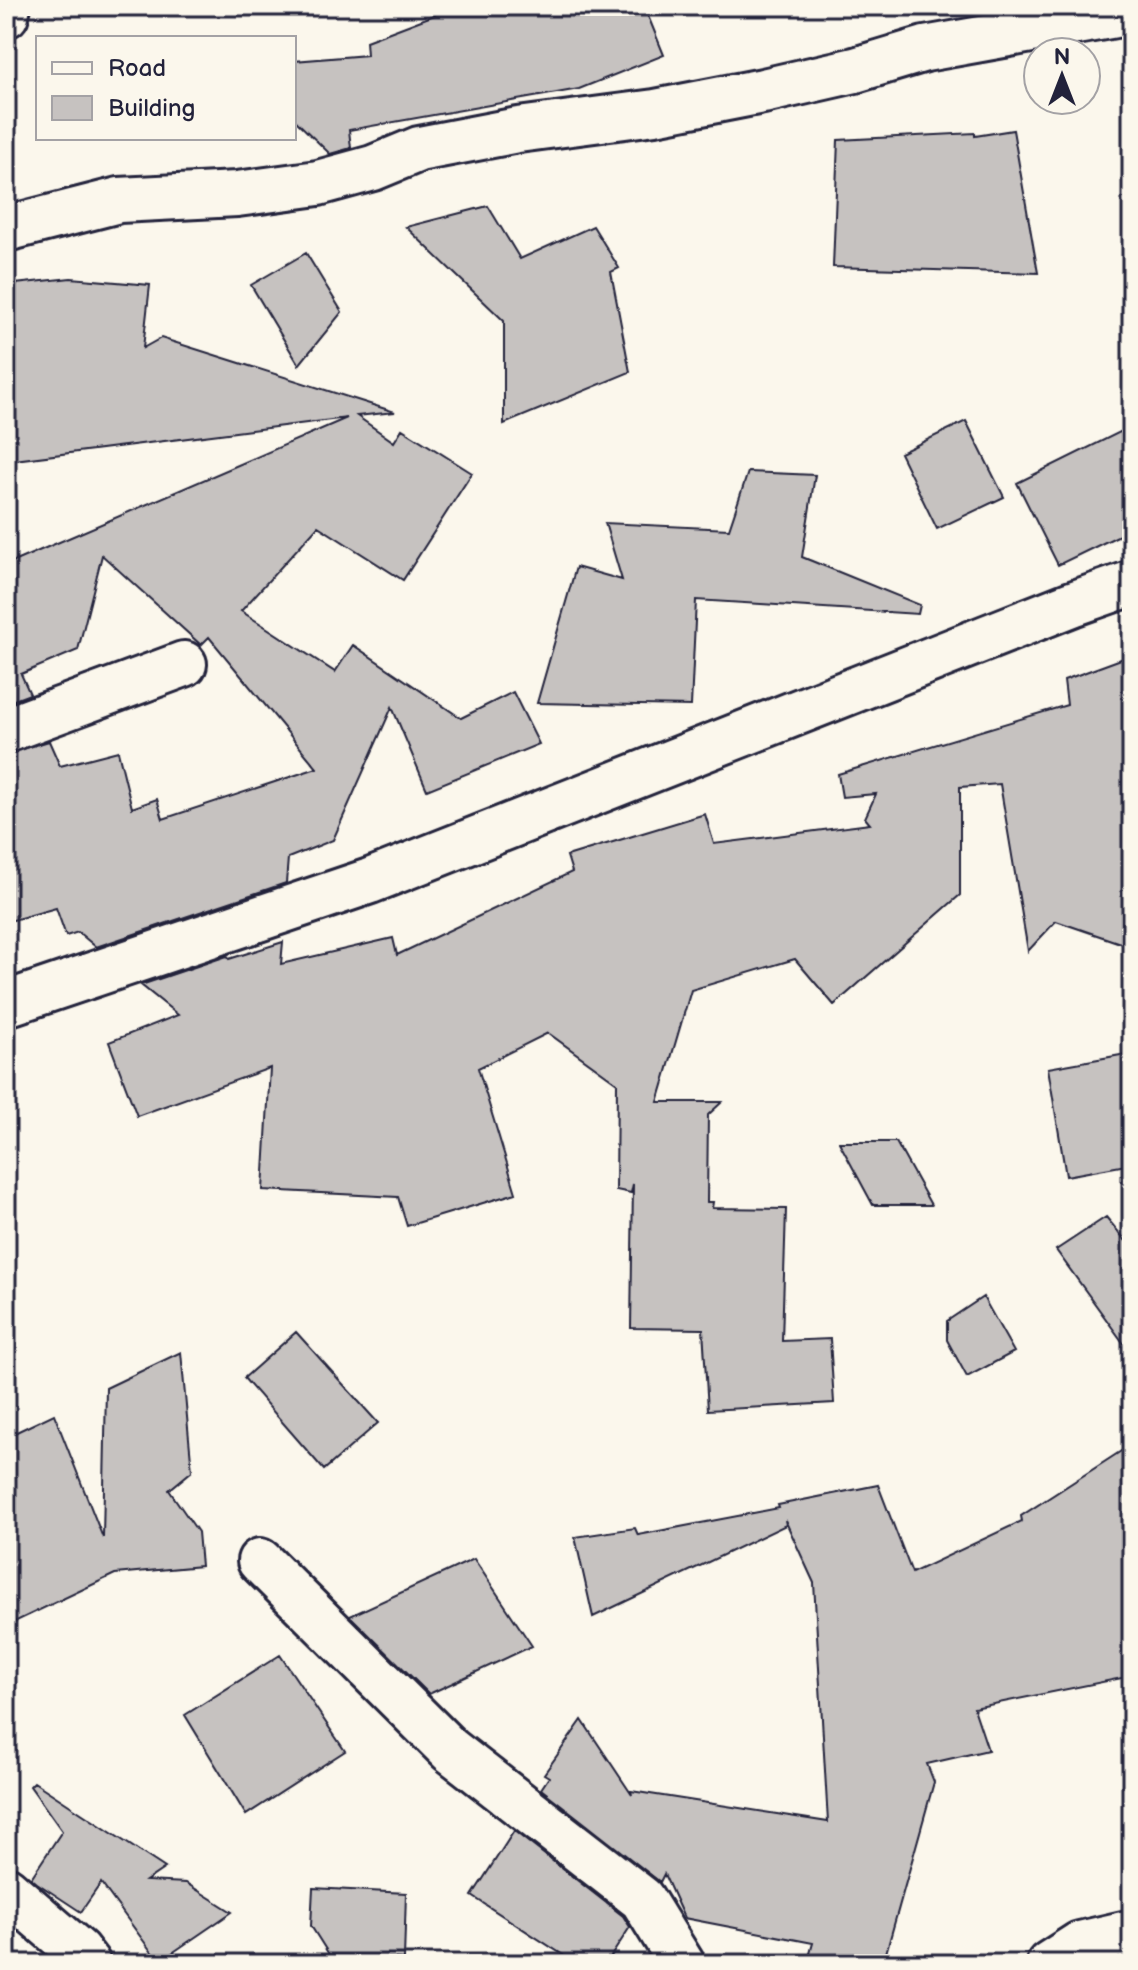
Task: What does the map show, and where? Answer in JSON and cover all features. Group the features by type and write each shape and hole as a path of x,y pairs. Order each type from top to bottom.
{"street":[{"path":"6,15 8,6"},
{"path":"6,229 119,200 237,194 318,183 373,168 419,149 518,130 655,112 855,70 925,49 1132,12"},
{"path":"6,1004 370,881 1132,583"},
{"path":"6,730 184,664"},
{"path":"260,1561 450,1750 642,1899 682,1964"},
{"path":"6,1889 78,1951 88,1964"},
{"path":"1049,1964 1080,1944 1132,1932"}],"building":[{"path":"458,6 644,6 664,55 579,89 349,130 351,148 330,154 296,121 296,61 367,55 366,41"},
{"path":"1013,130 1038,273 833,267 838,140 975,133 975,136"},
{"path":"488,206 520,259 593,226 619,268 611,272 630,372 504,424 504,321 406,227"},
{"path":"306,253 342,312 299,365 251,285"},
{"path":"71,278 150,285 143,348 161,338 395,412 357,416 394,442 402,429 472,473 403,580 318,526 241,611 335,672 353,645 461,718 513,692 539,744 427,790 392,707 333,840 288,858 286,883 96,947 78,932 66,936 56,908 6,922 6,754 49,741 60,766 118,751 132,808 157,799 163,819 317,768 209,637 201,645 102,555 78,650 21,674 30,694 6,703 6,565 347,418 6,461 6,285"},
{"path":"966,421 1004,497 937,529 900,453"},
{"path":"1132,426 1132,529 1058,565 1017,483"},
{"path":"748,472 815,475 802,557 920,605 918,614 696,600 691,706 537,703 576,567 622,580 605,523 729,529"},
{"path":"1132,655 1132,947 1056,921 1028,951 1000,784 960,787 960,895 834,1005 795,959 691,990 658,1102 722,1102 708,1115 707,1202 713,1202 712,1208 786,1209 782,1341 830,1339 834,1403 708,1410 703,1329 631,1328 633,1184 631,1193 616,1190 617,1083 548,1033 478,1068 516,1193 407,1226 398,1197 263,1190 270,1068 137,1116 109,1042 178,1015 141,985 227,956 229,959 283,942 281,964 393,938 397,955 572,872 567,856 705,814 714,844 870,824 865,818 876,794 842,797 838,774 1067,705 1064,680"},
{"path":"1132,1053 1132,1164 1066,1176 1048,1068"},
{"path":"839,1142 896,1142 931,1205 873,1205"},
{"path":"1106,1217 1132,1248 1132,1355 1056,1250"},
{"path":"983,1297 1014,1352 967,1377 947,1340 947,1321"},
{"path":"296,1332 378,1423 324,1470 244,1378"},
{"path":"181,1352 192,1471 169,1490 198,1532 201,1566 115,1574 6,1626 6,1437 54,1414 103,1538 106,1388"},
{"path":"1132,1444 1132,1676 974,1708 988,1750 927,1764 934,1782 883,1964 807,1964 813,1943 684,1918 664,1874 660,1882 541,1789 549,1777 544,1774 582,1720 632,1795 631,1791 828,1822 814,1583 785,1520 786,1525 593,1617 575,1537 635,1528 638,1535 878,1485 912,1573 1022,1521 1021,1516"},
{"path":"474,1559 532,1646 429,1694 350,1616"},
{"path":"280,1655 345,1751 246,1815 185,1715"},
{"path":"34,1782 165,1868 146,1881 186,1883 232,1912 159,1962 101,1883 81,1912 31,1878 62,1831 30,1786"},
{"path":"514,1831 623,1916 630,1927 606,1964 577,1964 472,1896"},
{"path":"313,1888 406,1893 404,1959 330,1956 311,1926"}]}
